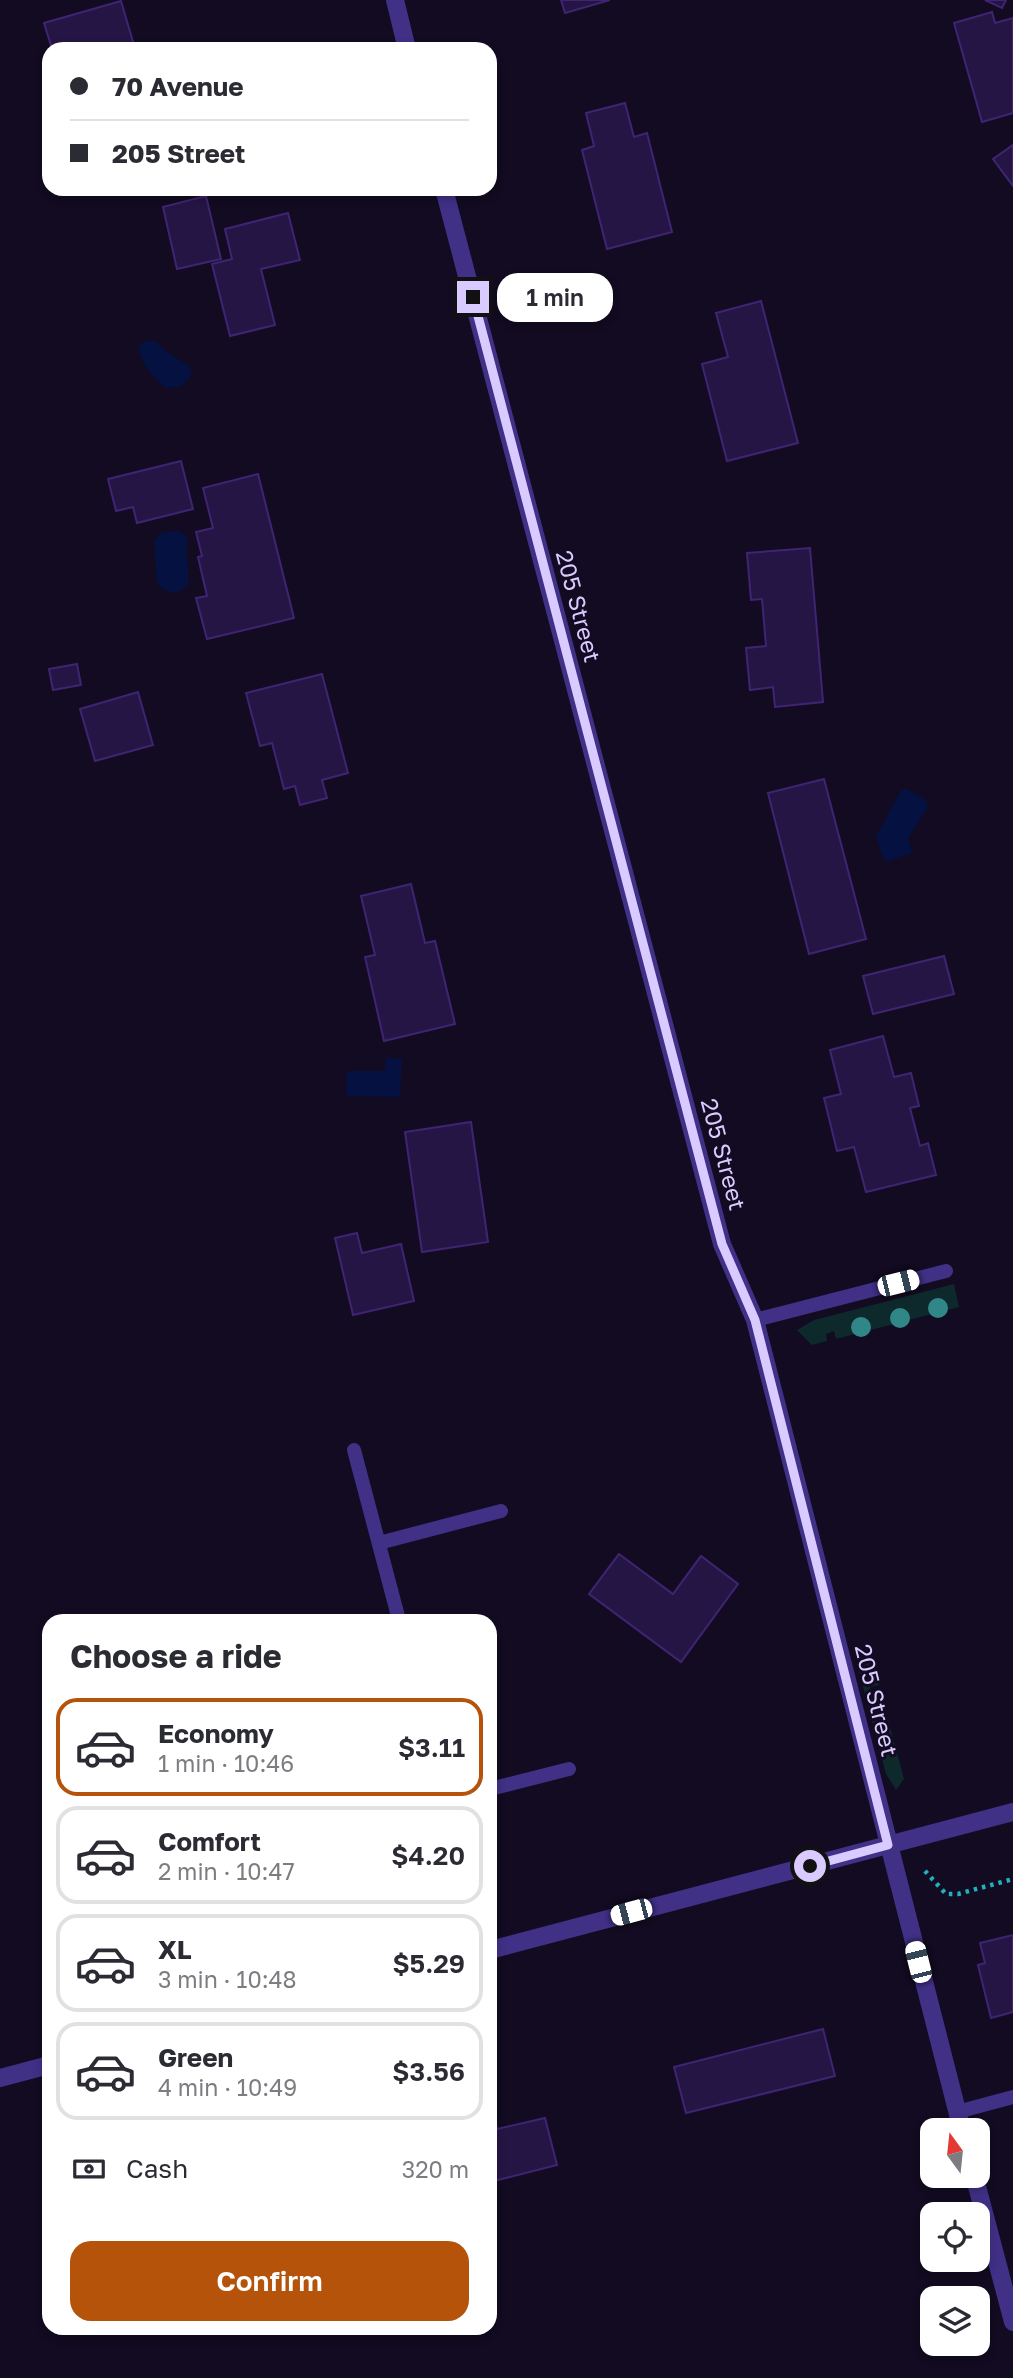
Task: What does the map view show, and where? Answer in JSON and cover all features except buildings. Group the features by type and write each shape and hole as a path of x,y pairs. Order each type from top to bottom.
{"street":[{"path":"395,0 405,42"},
{"name":"205 Street","path":"446,196 722,1244 755,1320 959,2118"},
{"path":"497,1948 1013,1812"},
{"path":"0,2078 42,2067"},
{"path":"977,2188 1013,2322"}],"lane":[{"path":"755,1320 946,1271"},
{"path":"354,1450 397,1614"},
{"path":"379,1543 500,1511"},
{"path":"497,1787 569,1769"},
{"path":"967,2118 1013,2097"}],"path":[{"path":"925,1871 946,1894 958,1894 1013,1879"}],"green space":[{"path":"954,1284 959,1307 836,1339 834,1331 826,1334 827,1341 812,1345 797,1330 814,1320"},
{"path":"873,1660 879,1685 870,1687 872,1695 881,1693 904,1779 896,1790 886,1774 857,1664"}],"shaded area":[{"path":"147,340 157,342 191,368 190,378 180,387 165,388 148,369 139,347"},
{"path":"179,531 187,540 188,582 182,590 172,592 163,589 157,582 154,541 163,532"},
{"path":"906,789 925,799 928,808 908,838 911,853 889,861 884,860 876,837 901,790"},
{"path":"386,1058 402,1059 400,1097 346,1096 347,1071 385,1071"}],"route":[{"path":"473,297 722,1244 755,1320 888,1845 810,1866"}]}
